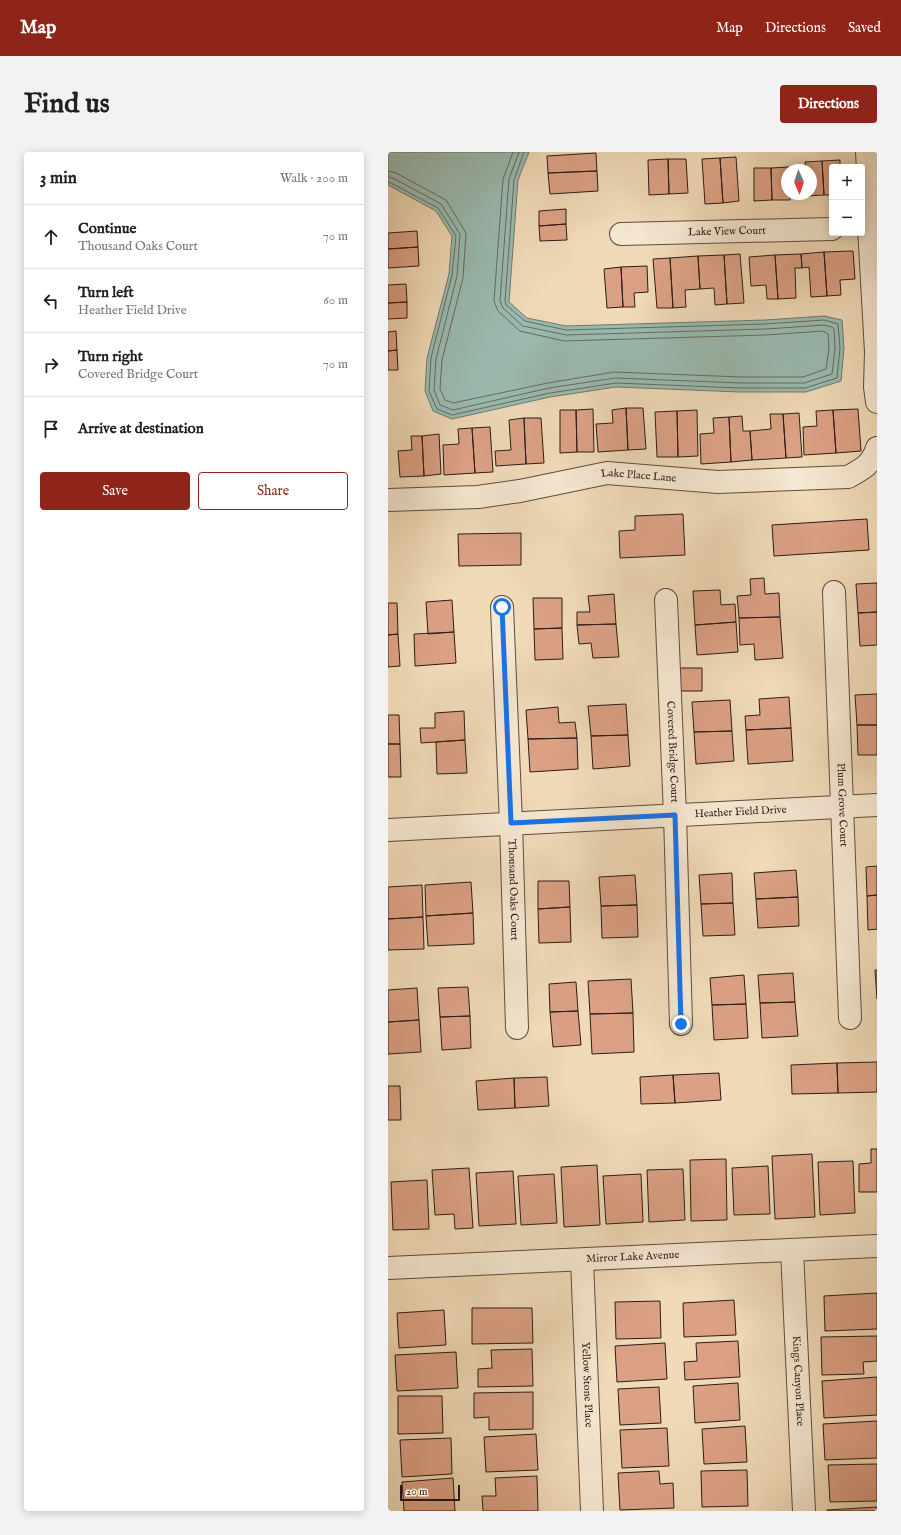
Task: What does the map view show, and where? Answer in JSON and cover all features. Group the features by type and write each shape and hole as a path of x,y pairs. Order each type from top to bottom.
{"street":[{"path":"867,152 870,208 866,228 877,352 875,387 877,402"},
{"name":"Lake View Court","path":"621,234 829,229"},
{"name":"Lake Place Lane","path":"388,500 478,497 520,491 607,473 718,482 848,478 865,467 874,457 877,448"},
{"name":"Plum Grove Court","path":"834,592 850,1018"},
{"name":"Covered Bridge Court","path":"666,600 675,815 681,1024"},
{"name":"Thousand Oaks Court","path":"502,607 511,823 517,1028"},
{"name":"Heather Field Drive","path":"388,830 877,805"},
{"name":"Mirror Lake Avenue","path":"388,1268 877,1246"},
{"name":"Kings Canyon Place","path":"792,1250 804,1511"},
{"name":"Yellow Stone Place","path":"582,1260 592,1511"}],"water":[{"path":"388,152 529,152 518,180 509,302 527,318 566,326 765,320 824,316 842,320 844,348 841,381 806,392 740,392 616,387 550,397 452,419 433,411 425,391 427,358 449,274 452,236 436,211 388,185"}],"building":[{"path":"596,153 597,171 548,173 547,156"},
{"path":"736,157 739,201 723,203 720,158"},
{"path":"720,158 723,203 705,204 702,159"},
{"path":"668,159 686,159 688,193 669,194"},
{"path":"668,159 669,194 649,195 648,160"},
{"path":"840,160 840,164 829,164 829,195 824,195 822,161"},
{"path":"822,161 824,195 817,195 817,164 805,164 805,162"},
{"path":"781,167 781,200 772,200 771,168"},
{"path":"754,168 771,168 772,200 754,201"},
{"path":"597,171 598,191 550,194 548,173"},
{"path":"566,209 566,224 539,226 539,211"},
{"path":"566,224 567,240 540,241 539,226"},
{"path":"417,231 418,247 388,249 388,233"},
{"path":"418,247 419,266 388,268 388,249"},
{"path":"853,251 855,279 840,280 841,295 827,296 824,252"},
{"path":"824,252 827,296 811,297 809,267 802,268 801,254"},
{"path":"740,254 744,303 727,304 724,255"},
{"path":"801,254 802,268 795,268 796,298 778,299 775,255"},
{"path":"724,255 727,304 715,305 714,288 700,289 698,256"},
{"path":"775,255 778,299 767,299 766,285 751,286 749,257"},
{"path":"698,256 700,289 685,290 686,307 673,308 670,258"},
{"path":"670,258 673,308 657,308 653,259"},
{"path":"647,266 648,292 634,293 635,307 623,307 621,267"},
{"path":"621,267 623,307 607,308 604,269"},
{"path":"406,284 407,302 388,303 388,285"},
{"path":"407,302 407,318 388,319 388,303"},
{"path":"396,331 397,350 388,351 388,332"},
{"path":"397,350 398,370 388,370 388,351"},
{"path":"626,408 643,408 646,449 628,450"},
{"path":"626,408 628,450 598,452 596,424 613,423 612,410"},
{"path":"593,409 594,452 577,452 576,410"},
{"path":"858,409 861,451 836,453 833,410"},
{"path":"560,410 576,410 577,452 560,453"},
{"path":"697,410 698,456 678,457 677,411"},
{"path":"833,410 836,453 804,455 803,427 817,426 816,411"},
{"path":"677,411 678,457 657,457 655,412"},
{"path":"799,413 802,457 786,458 783,414"},
{"path":"770,414 783,414 786,458 752,460 750,431 771,429"},
{"path":"742,416 743,431 750,431 752,460 731,462 729,417"},
{"path":"729,417 731,462 701,464 700,434 714,433 713,418"},
{"path":"524,418 541,418 544,463 526,464"},
{"path":"524,418 526,464 496,466 495,451 511,450 509,420"},
{"path":"490,427 493,472 475,473 472,428"},
{"path":"472,428 475,473 444,475 443,445 459,444 458,429"},
{"path":"439,434 441,474 424,476 422,436"},
{"path":"411,436 422,436 424,476 400,477 398,451 412,450"},
{"path":"683,514 685,555 620,558 619,531 635,530 635,516"},
{"path":"867,519 869,550 774,556 772,525"},
{"path":"521,533 521,565 459,566 458,534"},
{"path":"764,578 765,594 779,593 780,617 739,618 737,596 751,595 750,579"},
{"path":"877,583 877,612 858,613 856,584"},
{"path":"720,590 721,605 735,604 736,622 695,625 693,591"},
{"path":"614,594 616,624 577,625 577,612 590,612 588,596"},
{"path":"533,598 562,598 562,628 534,629"},
{"path":"452,600 454,632 428,634 426,602"},
{"path":"388,603 397,603 398,634 388,635"},
{"path":"877,612 877,645 860,646 858,613"},
{"path":"780,617 783,658 755,660 754,644 740,645 739,618"},
{"path":"736,622 738,652 697,655 695,625"},
{"path":"616,624 619,657 593,658 591,643 579,644 577,625"},
{"path":"562,628 563,659 535,660 534,629"},
{"path":"454,632 456,663 415,666 414,634"},
{"path":"398,634 400,666 388,667 388,635"},
{"path":"678,668 702,668 702,691 678,691"},
{"path":"877,694 877,725 857,725 855,695"},
{"path":"789,697 791,728 746,730 745,716 760,715 759,699"},
{"path":"730,700 732,731 694,732 692,702"},
{"path":"626,704 628,735 591,736 588,706"},
{"path":"558,707 559,723 575,722 577,738 528,739 526,710"},
{"path":"464,711 465,740 421,743 420,728 435,728 435,713"},
{"path":"388,715 399,715 400,744 388,744"},
{"path":"857,725 877,725 877,755 858,755"},
{"path":"791,728 793,761 748,764 746,730"},
{"path":"732,731 734,761 696,764 694,732"},
{"path":"628,735 630,766 593,769 591,736"},
{"path":"577,738 578,769 530,772 528,739"},
{"path":"465,740 467,773 437,774 436,742"},
{"path":"388,744 400,744 401,777 388,777"},
{"path":"877,866 877,895 867,896 866,867"},
{"path":"796,870 798,897 756,899 754,873"},
{"path":"732,873 733,903 701,904 699,875"},
{"path":"635,875 637,905 601,906 599,877"},
{"path":"538,881 569,881 570,907 538,909"},
{"path":"471,882 473,913 426,916 425,885"},
{"path":"422,885 423,917 388,919 388,887"},
{"path":"877,895 877,929 868,930 867,896"},
{"path":"798,897 799,926 758,928 756,899"},
{"path":"733,903 735,935 703,936 701,904"},
{"path":"637,905 638,937 602,938 601,906"},
{"path":"570,907 571,942 539,943 538,909"},
{"path":"473,913 474,944 428,946 426,916"},
{"path":"423,917 424,949 388,950 388,919"},
{"path":"875,970 877,970 877,999"},
{"path":"793,973 795,1002 760,1003 758,975"},
{"path":"744,975 746,1004 712,1005 710,978"},
{"path":"631,979 633,1013 590,1014 588,981"},
{"path":"576,982 578,1011 550,1012 549,984"},
{"path":"468,987 470,1016 440,1017 438,988"},
{"path":"417,988 419,1020 388,1022 388,990"},
{"path":"795,1002 798,1036 762,1038 760,1003"},
{"path":"746,1004 748,1038 714,1040 712,1005"},
{"path":"578,1011 581,1045 553,1047 550,1012"},
{"path":"633,1013 634,1052 592,1054 590,1014"},
{"path":"470,1016 471,1048 442,1050 440,1017"},
{"path":"419,1020 421,1052 388,1054 388,1022"},
{"path":"877,1062 877,1092 838,1093 837,1063"},
{"path":"837,1063 838,1093 792,1094 791,1065"},
{"path":"719,1073 721,1100 675,1103 673,1075"},
{"path":"673,1075 675,1103 641,1104 640,1077"},
{"path":"547,1077 549,1106 515,1108 514,1078"},
{"path":"514,1078 515,1108 478,1110 476,1081"},
{"path":"388,1086 400,1086 401,1120 388,1120"},
{"path":"871,1149 877,1149 877,1192 859,1192 859,1164 871,1163"},
{"path":"812,1154 815,1217 775,1219 772,1156"},
{"path":"726,1159 727,1220 691,1221 690,1160"},
{"path":"853,1161 855,1213 820,1215 818,1162"},
{"path":"597,1165 600,1225 564,1227 561,1167"},
{"path":"768,1166 770,1214 734,1215 732,1168"},
{"path":"469,1168 473,1228 455,1229 454,1214 435,1215 432,1170"},
{"path":"683,1169 685,1220 649,1222 647,1170"},
{"path":"513,1171 516,1224 479,1226 476,1173"},
{"path":"554,1174 557,1223 521,1225 518,1176"},
{"path":"641,1174 643,1222 606,1224 603,1176"},
{"path":"427,1180 429,1229 393,1230 391,1182"},
{"path":"877,1293 877,1329 825,1331 824,1296"},
{"path":"734,1300 736,1335 684,1337 683,1303"},
{"path":"660,1301 661,1338 616,1339 615,1302"},
{"path":"472,1308 532,1308 533,1343 472,1344"},
{"path":"444,1310 446,1345 399,1348 397,1313"},
{"path":"877,1336 877,1361 863,1362 864,1374 822,1375 821,1337"},
{"path":"738,1341 740,1377 685,1380 684,1362 697,1361 696,1343"},
{"path":"665,1343 667,1379 617,1382 615,1346"},
{"path":"532,1349 533,1386 478,1387 478,1369 492,1368 491,1350"},
{"path":"456,1352 458,1388 397,1391 395,1355"},
{"path":"877,1377 877,1415 824,1418 822,1381"},
{"path":"738,1383 740,1420 695,1423 693,1386"},
{"path":"659,1387 661,1423 620,1425 618,1389"},
{"path":"533,1392 533,1429 489,1430 489,1417 474,1418 474,1393"},
{"path":"398,1396 442,1396 443,1433 398,1434"},
{"path":"877,1421 877,1458 825,1460 823,1424"},
{"path":"745,1426 747,1462 704,1464 702,1429"},
{"path":"667,1428 669,1466 622,1468 620,1430"},
{"path":"536,1434 538,1470 486,1472 484,1437"},
{"path":"451,1438 452,1474 402,1477 400,1440"},
{"path":"877,1464 877,1501 830,1502 828,1465"},
{"path":"747,1470 748,1506 702,1507 701,1471"},
{"path":"659,1471 660,1484 673,1483 674,1508 620,1510 618,1473"},
{"path":"537,1476 538,1511 483,1511 482,1496 496,1496 495,1478"},
{"path":"453,1478 455,1511 404,1511 402,1482"},
{"path":"877,1507 877,1511 827,1511 827,1510"}],"route":[{"path":"502,607 511,823 675,815 681,1024"}]}
